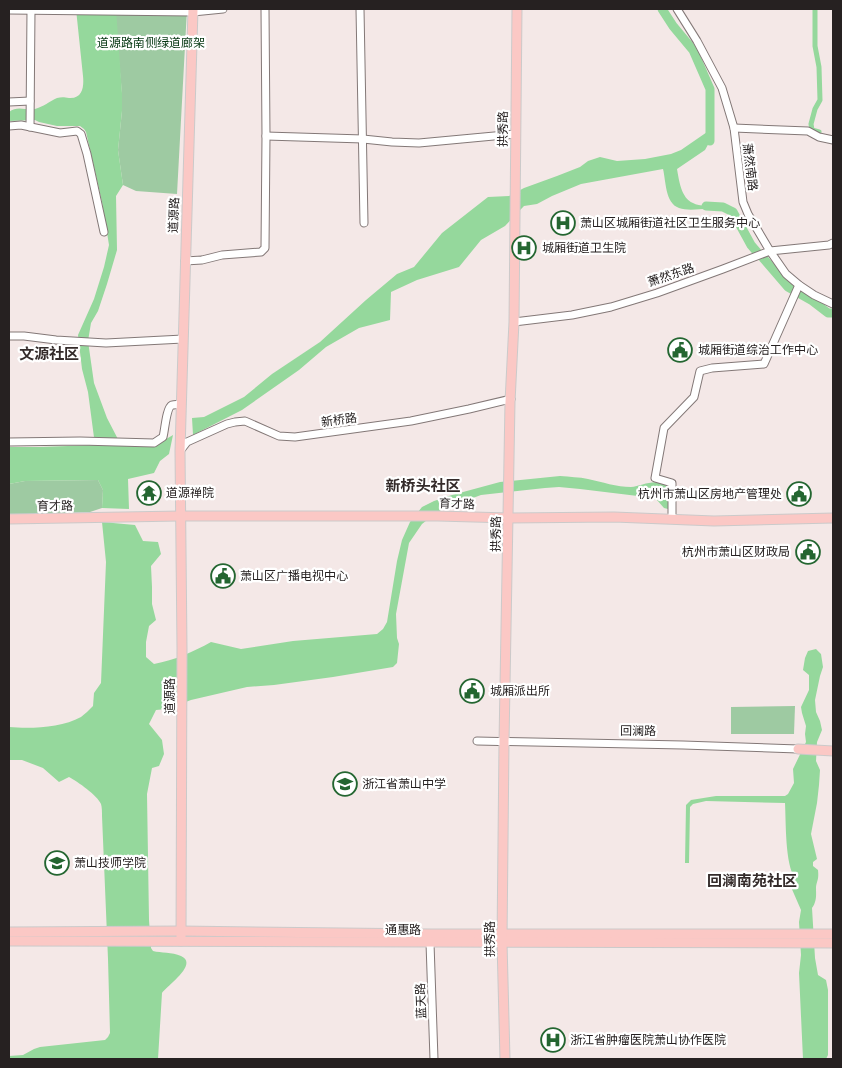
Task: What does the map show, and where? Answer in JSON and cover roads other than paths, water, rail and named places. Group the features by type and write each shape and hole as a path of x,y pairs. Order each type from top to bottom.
{"main road":[{"name":"拱秀路","path":"505,1059 503,938 504,742 514,322 517,9"},
{"name":"道源路","path":"182,941 180,423 193,11"},
{"name":"育才路","path":"9,519 140,516 509,515 714,520 833,518"},
{"path":"798,749 833,752"},
{"path":"9,932 98,936 152,931 181,931 503,938"},
{"path":"816,939 833,934"},
{"name":"通惠路","path":"9,941 98,936 153,941 430,943 503,938 816,939"},
{"path":"816,939 833,943"}],"street":[{"path":"9,10 193,11 223,9"},
{"path":"185,261 202,260 222,255 261,252 265,248 265,9"},
{"path":"360,9 364,223"},
{"name":"萧然南路","path":"677,9 697,41 722,88 734,128 743,202 752,221 786,274 814,295 833,304"},
{"path":"30,127 31,10"},
{"path":"9,102 30,104"},
{"path":"9,126 21,125 60,133 77,131 81,134 104,232"},
{"path":"734,128 808,131 819,137 833,140"},
{"path":"266,136 419,142 515,134"},
{"name":"萧然东路","path":"514,322 572,315 611,307 676,286 770,251 833,243"},
{"path":"672,519 672,483 655,478 664,428 694,397 700,371 712,368 764,364 799,285"},
{"path":"9,336 92,343 182,339"},
{"name":"新桥路","path":"180,451 187,442 235,422 244,421 279,436 295,437 411,421 511,399"},
{"path":"9,442 154,443 163,437 170,406 181,404"},
{"name":"回澜路","path":"477,741 798,749"},
{"name":"蓝天路","path":"430,943 434,1059"}],"waterway":[{"path":"662,9 693,50 710,89 710,141"},
{"path":"815,9 815,46 819,67 820,100 815,109 811,124 812,130 819,132"},
{"path":"706,206 723,207 733,212 751,245 757,252"},
{"path":"763,258 788,287 811,300 828,313 833,313"}],"place":[{"name":"萧山区城厢街道社区卫生服务中心","path":"563,223"},
{"name":"城厢街道卫生院","path":"524,248"},
{"name":"城厢街道综治工作中心","path":"680,350"},
{"name":"道源禅院","path":"149,493"},
{"name":"杭州市萧山区房地产管理处","path":"799,494"},
{"name":"杭州市萧山区财政局","path":"808,552"},
{"name":"萧山区广播电视中心","path":"223,576"},
{"name":"城厢派出所","path":"472,691"},
{"name":"浙江省萧山中学","path":"345,784"},
{"name":"萧山技师学院","path":"57,863"},
{"name":"浙江省肿瘤医院萧山协作医院","path":"553,1040"}],"district":[{"name":"文源社区","path":"49,354"},
{"name":"新桥头社区","path":"423,486"},
{"name":"回澜南苑社区","path":"752,881"}],"park label":[{"name":"道源路南侧绿道廊架","path":"151,43"}]}
